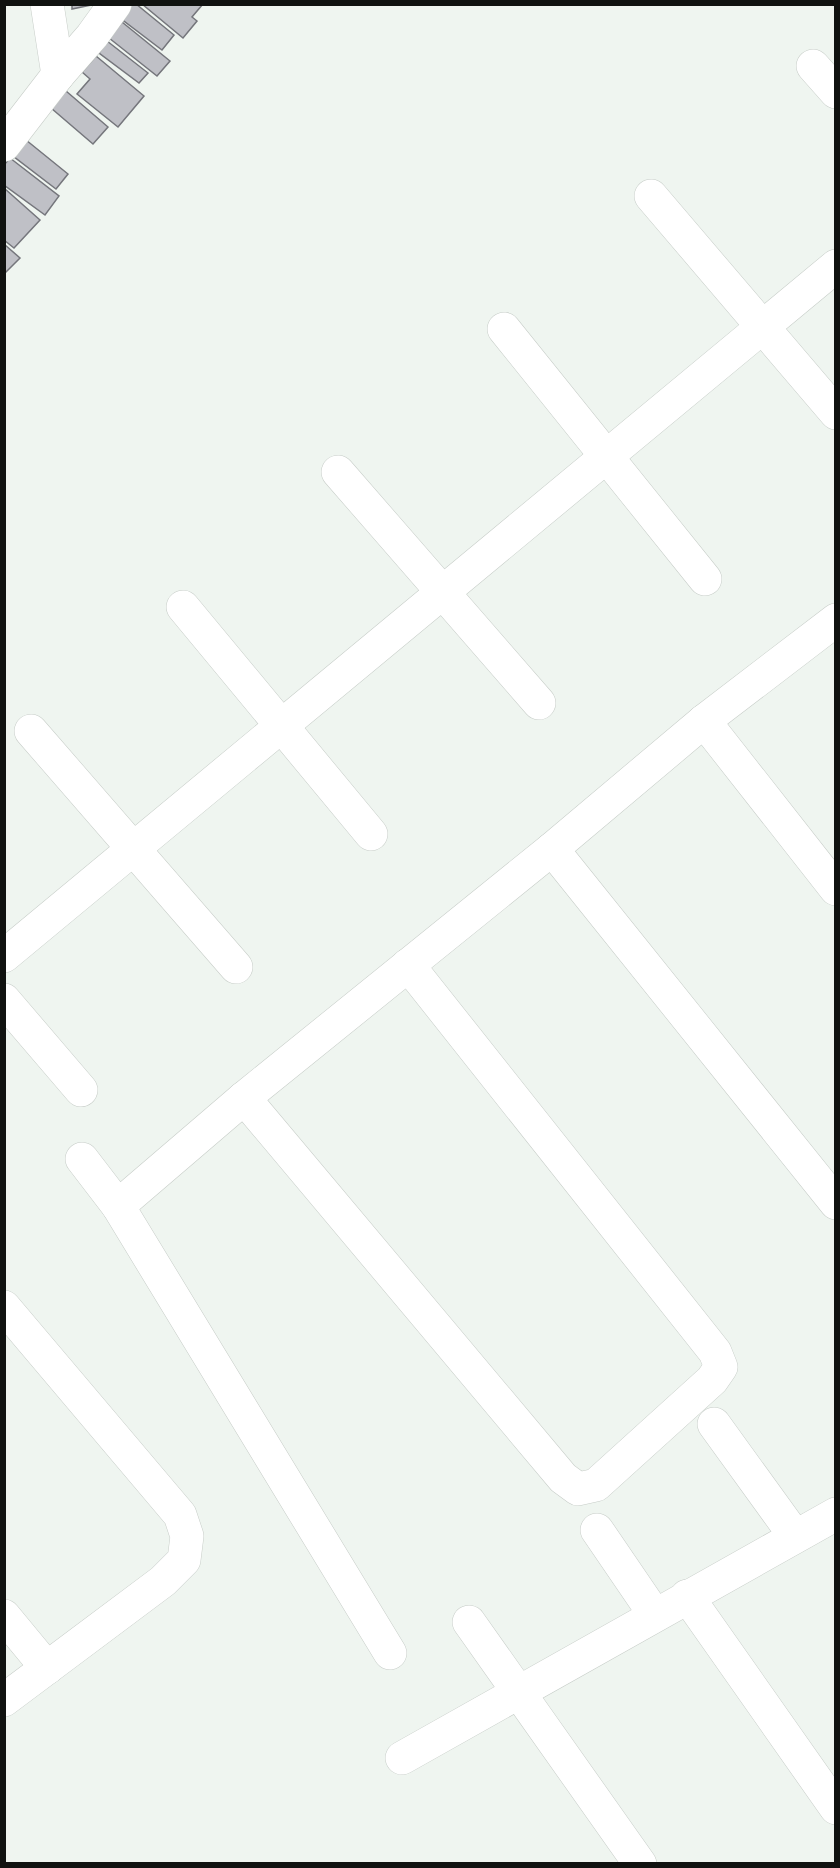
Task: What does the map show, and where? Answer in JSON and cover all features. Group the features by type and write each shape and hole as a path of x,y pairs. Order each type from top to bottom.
{"street":[{"path":"47,4 58,75"},
{"path":"4,145 116,4"},
{"path":"813,66 836,92"},
{"path":"651,196 761,328 836,413"},
{"path":"4,956 836,266"},
{"path":"504,328 705,579"},
{"path":"338,472 539,703"},
{"path":"183,607 371,834"},
{"path":"118,1206 244,1098 552,849 704,721 836,620"},
{"path":"704,721 836,889"},
{"path":"31,731 236,968"},
{"path":"552,849 836,1203"},
{"path":"244,1098 563,1478 578,1489 596,1485 712,1380 721,1367 715,1352 408,966"},
{"path":"4,1000 81,1090"},
{"path":"82,1159 118,1206 390,1653"},
{"path":"4,1307 180,1515 187,1536 184,1560 163,1581 4,1700"},
{"path":"714,1424 795,1536"},
{"path":"402,1758 836,1514"},
{"path":"597,1530 655,1615"},
{"path":"687,1596 836,1808"},
{"path":"4,1616 47,1668"},
{"path":"469,1622 640,1863"}],"building":[{"path":"72,4 96,4 72,9"},
{"path":"130,4 136,4 174,35 162,50 120,18"},
{"path":"142,4 203,4 192,17 197,21 183,38"},
{"path":"122,22 170,61 157,76 109,38"},
{"path":"107,41 148,73 139,83 99,53"},
{"path":"96,56 144,96 118,127 77,94 90,79 82,72"},
{"path":"66,91 108,127 93,144 51,108"},
{"path":"26,140 68,174 56,189 13,156"},
{"path":"10,158 59,196 45,215 4,185 4,165"},
{"path":"4,188 40,220 14,248 4,240"},
{"path":"4,244 20,258 4,274"}]}
